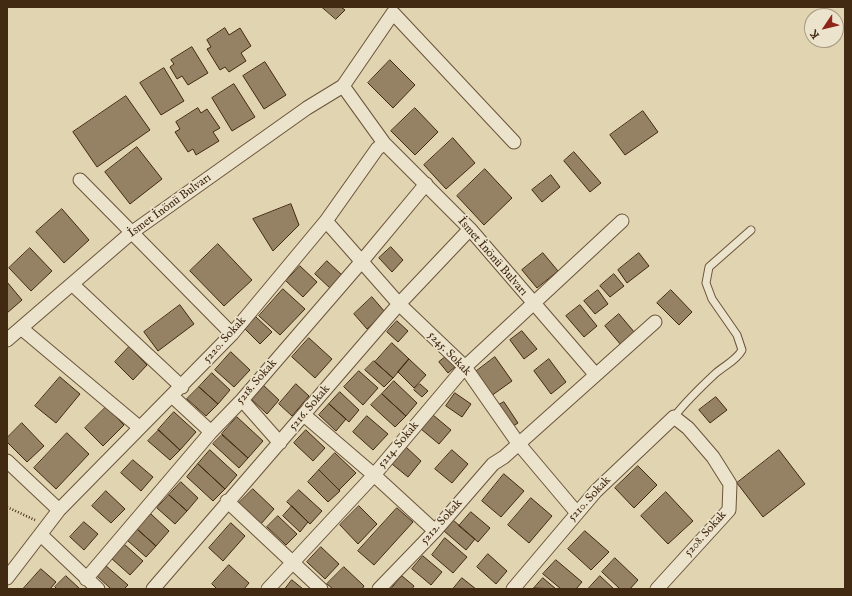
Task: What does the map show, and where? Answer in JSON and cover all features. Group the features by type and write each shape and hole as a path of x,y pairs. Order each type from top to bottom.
{"street":[{"path":"384,144 344,86 394,10 514,142"},
{"name":"İsmet İnönü Bulvarı","path":"7,340 131,233 307,108 344,86"},
{"name":"İsmet İnönü Bulvarı","path":"384,144 470,229 595,374"},
{"name":"5220. Sokak","path":"7,578 45,531 59,510 139,427 182,387 232,334 326,221 377,149 384,144"},
{"path":"80,180 232,334"},
{"name":"5218. Sokak","path":"86,579 211,432 242,400 362,261 426,184"},
{"name":"5245. Sokak","path":"326,221 399,304 465,367 518,443 577,513"},
{"name":"5214. Sokak","path":"268,589 374,475 465,367 534,305 622,221"},
{"name":"5216. Sokak","path":"153,589 227,501 280,443 399,304 470,229"},
{"path":"72,284 182,387"},
{"name":"5212. Sokak","path":"379,589 435,531 493,464 504,457 595,374 655,322"},
{"path":"21,328 139,427"},
{"path":"172,396 211,432"},
{"path":"242,400 280,443"},
{"path":"304,415 374,475 435,531"},
{"name":"5210. Sokak","path":"513,589 596,491 674,417"},
{"name":"5208. Sokak","path":"656,589 729,510 730,484 713,457 688,428 674,417"},
{"path":"7,461 59,510"},
{"path":"227,501 321,589"},
{"path":"45,531 86,579 98,589"}],"lane":[{"path":"674,417 686,400 717,372 737,358 742,350 737,335 712,299 706,283 709,267 752,230"}],"path":[{"path":"7,507 45,531"}],"building":[{"path":"322,7 341,7 345,10 336,19"},
{"path":"225,28 229,35 240,28 251,46 241,53 246,61 229,72 225,67 220,70 207,49 211,47 207,40"},
{"path":"192,47 208,73 188,85 182,76 177,79 170,67 174,64 171,60"},
{"path":"390,60 415,85 393,108 368,83"},
{"path":"265,62 286,95 264,109 243,76"},
{"path":"164,68 184,101 161,115 140,83"},
{"path":"234,84 255,117 232,131 212,98"},
{"path":"126,96 150,130 97,167 73,132"},
{"path":"198,108 201,113 207,109 220,128 213,132 219,141 196,155 193,149 188,152 175,132 180,129 176,122"},
{"path":"415,108 438,132 415,155 391,131"},
{"path":"643,111 658,132 625,155 610,135"},
{"path":"453,138 475,163 446,189 424,165"},
{"path":"137,147 162,179 130,204 105,172"},
{"path":"574,152 601,183 590,192 564,161"},
{"path":"485,169 512,198 484,225 457,196"},
{"path":"551,175 560,187 542,202 532,190"},
{"path":"291,204 299,225 273,251 253,219"},
{"path":"62,209 89,240 64,263 36,232"},
{"path":"218,244 252,280 224,306 190,271"},
{"path":"391,247 403,260 392,272 379,258"},
{"path":"30,248 52,271 31,291 9,268"},
{"path":"543,253 558,271 537,288 522,270"},
{"path":"639,253 649,266 627,283 618,270"},
{"path":"327,261 343,276 331,289 315,274"},
{"path":"300,266 317,282 303,297 286,281"},
{"path":"614,274 624,286 610,297 600,286"},
{"path":"7,282 22,300 7,313"},
{"path":"283,289 305,309 280,335 259,316"},
{"path":"598,290 608,304 595,314 584,301"},
{"path":"671,290 692,312 679,325 657,303"},
{"path":"372,297 385,312 367,329 354,314"},
{"path":"180,305 194,324 158,351 144,332"},
{"path":"580,305 597,326 584,337 566,316"},
{"path":"619,314 635,333 621,345 605,326"},
{"path":"256,317 272,332 260,344 245,329"},
{"path":"397,321 408,331 398,342 387,332"},
{"path":"522,331 537,349 524,359 510,340"},
{"path":"309,338 332,359 315,378 292,357"},
{"path":"392,343 409,359 393,378 375,362"},
{"path":"129,347 147,365 133,380 115,362"},
{"path":"231,352 250,370 234,387 215,370"},
{"path":"448,355 457,365 448,373 439,362"},
{"path":"495,357 512,381 491,396 474,373"},
{"path":"409,359 426,375 414,388 398,372"},
{"path":"549,359 566,382 551,394 534,371"},
{"path":"374,361 393,378 384,387 365,370"},
{"path":"359,371 378,388 363,405 344,387"},
{"path":"212,373 230,390 218,404 199,387"},
{"path":"60,377 80,394 56,423 35,406"},
{"path":"394,381 417,403 406,416 382,394"},
{"path":"262,384 279,400 267,414 250,398"},
{"path":"296,384 309,396 292,416 279,404"},
{"path":"420,384 428,391 422,397 414,390"},
{"path":"199,387 218,404 206,416 187,399"},
{"path":"340,392 359,410 349,422 329,404"},
{"path":"455,393 471,404 462,417 446,406"},
{"path":"382,394 406,416 395,427 371,405"},
{"path":"716,397 727,410 710,423 699,410"},
{"path":"504,402 518,423 510,428 495,407"},
{"path":"329,404 346,419 336,431 319,415"},
{"path":"106,407 124,425 103,446 85,428"},
{"path":"174,412 196,432 180,450 158,430"},
{"path":"433,415 451,430 439,444 421,429"},
{"path":"367,416 388,434 373,450 353,432"},
{"path":"237,417 263,441 248,458 222,434"},
{"path":"22,423 44,446 27,462 7,442 7,438"},
{"path":"159,430 180,450 170,460 148,441"},
{"path":"306,430 325,448 313,461 294,443"},
{"path":"67,433 89,454 56,489 34,468"},
{"path":"222,435 248,458 239,468 213,444"},
{"path":"406,447 421,461 408,477 392,464"},
{"path":"210,450 237,475 225,489 198,464"},
{"path":"452,450 468,464 452,483 435,469"},
{"path":"779,450 805,484 763,517 737,483"},
{"path":"335,453 356,473 339,490 319,470"},
{"path":"133,460 153,477 141,491 121,473"},
{"path":"198,464 225,489 213,501 187,477"},
{"path":"638,466 657,485 634,508 615,488"},
{"path":"319,470 340,491 328,502 308,482"},
{"path":"504,474 524,491 501,517 482,501"},
{"path":"181,482 198,498 187,511 169,495"},
{"path":"253,489 274,509 260,525 238,504"},
{"path":"299,490 322,511 310,524 287,502"},
{"path":"106,491 125,509 111,523 92,506"},
{"path":"666,492 693,521 668,544 641,516"},
{"path":"169,495 187,511 175,524 157,508"},
{"path":"531,498 552,516 529,543 508,525"},
{"path":"292,506 308,522 300,532 283,516"},
{"path":"359,506 377,524 358,544 340,525"},
{"path":"397,508 413,522 374,565 358,551"},
{"path":"471,512 490,528 478,542 459,526"},
{"path":"151,514 169,531 156,546 137,529"},
{"path":"278,516 297,534 286,545 267,527"},
{"path":"453,520 475,539 466,550 444,531"},
{"path":"84,522 98,534 84,550 70,537"},
{"path":"231,523 245,536 223,561 209,548"},
{"path":"137,529 156,546 146,557 127,540"},
{"path":"585,531 609,552 591,570 568,549"},
{"path":"445,538 467,557 453,573 432,555"},
{"path":"124,544 143,561 130,575 111,558"},
{"path":"321,547 339,564 325,579 307,562"},
{"path":"488,554 507,571 496,584 477,567"},
{"path":"423,556 442,572 431,585 412,569"},
{"path":"615,558 638,580 630,589 620,589 602,572"},
{"path":"556,560 582,582 576,589 561,589 543,574"},
{"path":"105,565 128,585 124,589 111,589 96,575"},
{"path":"229,565 249,583 244,589 217,589 212,584"},
{"path":"344,567 364,586 362,589 333,589 327,584"},
{"path":"41,569 56,582 50,589 23,589"},
{"path":"66,576 79,588 78,589 57,589 55,587"},
{"path":"402,576 414,586 412,589 391,589"},
{"path":"600,576 614,589 588,589"},
{"path":"462,578 476,589 453,589"},
{"path":"543,578 556,589 534,588"},
{"path":"292,580 303,589 285,589"}]}
